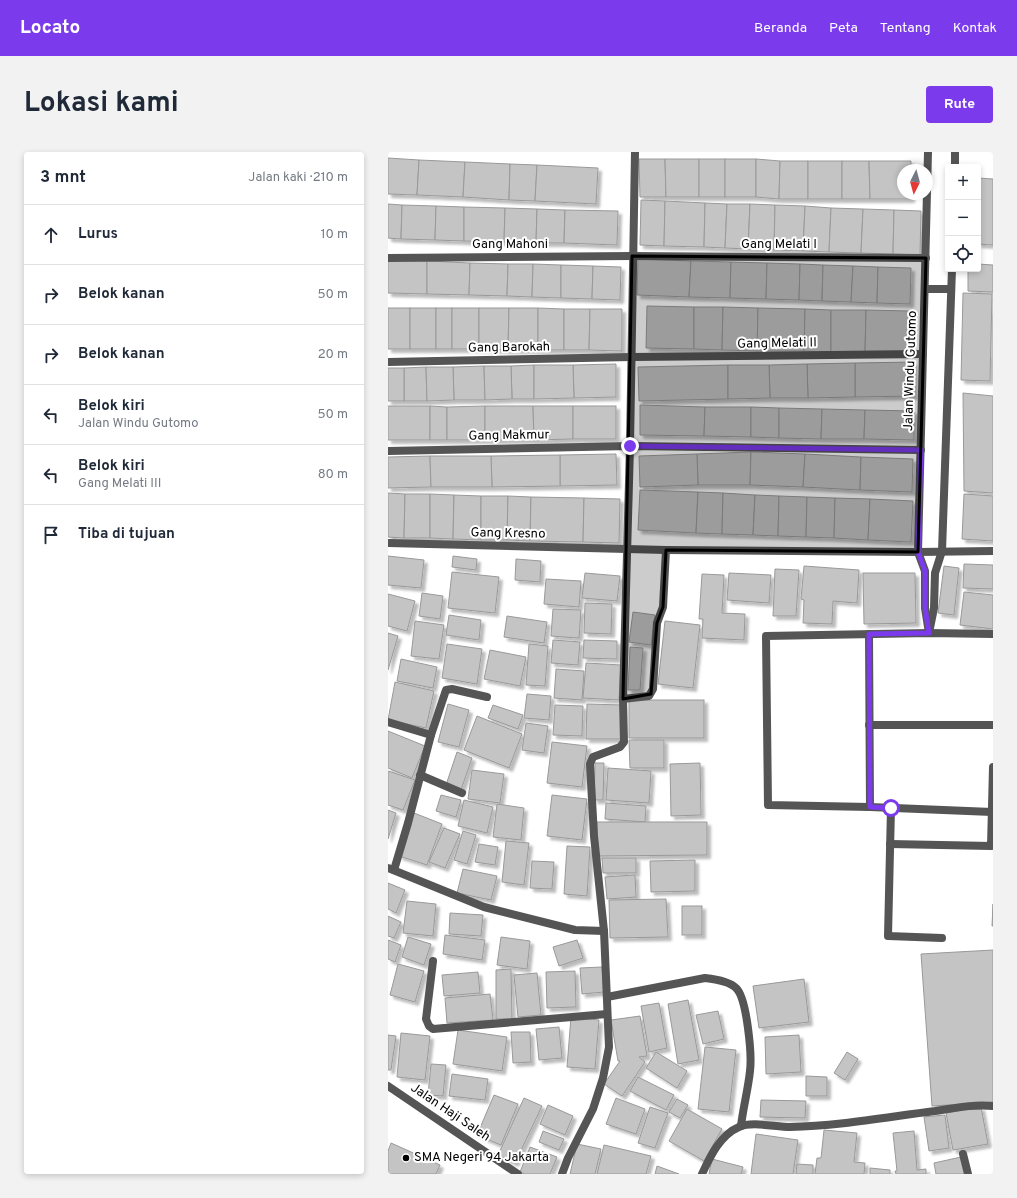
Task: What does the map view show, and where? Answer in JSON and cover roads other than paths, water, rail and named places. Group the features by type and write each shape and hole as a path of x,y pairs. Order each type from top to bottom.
{"street":[{"path":"562,1174 568,1158 593,1109 603,1078 609,1047 604,931 594,836 590,764 593,757 620,747 623,744 635,152"},
{"name":"Jalan Windu Gutomo","path":"928,152 926,289 918,552 925,571 925,608 929,633"},
{"path":"955,152 955,164"},
{"name":"Gang Mahoni","path":"388,258 632,256"},
{"name":"Gang Melati I","path":"632,256 926,258"},
{"path":"929,633 934,608 935,573 942,551 952,272"},
{"path":"926,289 951,289"},
{"name":"Gang Melati II","path":"631,357 923,354"},
{"name":"Gang Barokah","path":"388,362 631,357"},
{"name":"Gang Makmur","path":"388,451 630,446 921,450"},
{"name":"Gang Kresno","path":"388,543 666,550 918,552 993,551"},
{"path":"623,699 649,696 653,689 657,623 663,607 666,550"},
{"path":"992,812 768,805 766,636 929,633 993,634"},
{"path":"869,634 870,807"},
{"path":"487,697 452,689 446,690 431,735 408,823 391,869 484,907 575,930 604,931"},
{"path":"388,722 431,735"},
{"path":"869,725 993,725"},
{"path":"890,844 991,846 993,767"},
{"path":"420,775 462,793"},
{"path":"891,808 888,936 942,938"},
{"path":"432,961 426,1019 429,1026 433,1029 607,1014"},
{"path":"607,997 704,978 720,980 735,986 741,993 750,1044 751,1070 741,1126"},
{"name":"Jalan Haji Saleh","path":"388,1086 518,1174"},
{"path":"702,1174 711,1154 722,1140 731,1130 741,1126 758,1125 808,1127 852,1123 914,1113 981,1105 993,1106"},
{"path":"963,1154 968,1174"}],"place":[{"name":"SMA Negeri 94 Jakarta","path":"406,1158"}]}
